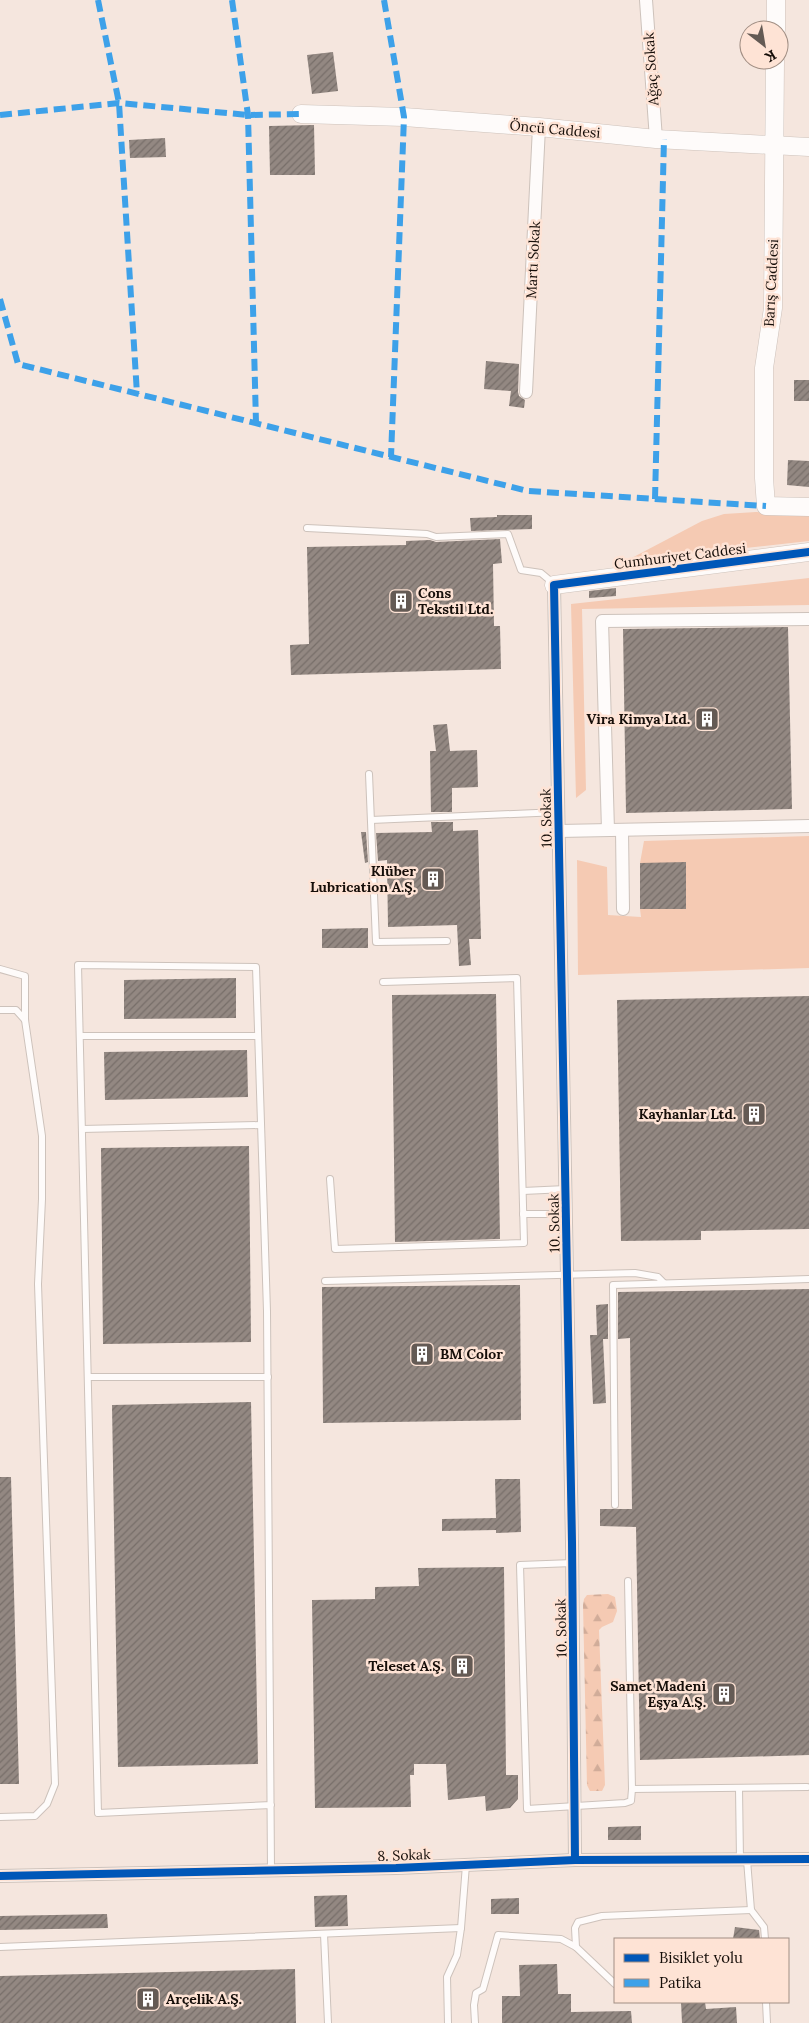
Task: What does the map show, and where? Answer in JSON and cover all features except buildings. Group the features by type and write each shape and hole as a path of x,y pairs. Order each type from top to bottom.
{"street":[{"name":"Ağaç Sokak","path":"646,0 656,139"},
{"path":"776,0 776,20"},
{"name":"Barış Caddesi","path":"776,70 772,308 764,368 764,478 766,506 809,507"},
{"name":"Öncü Caddesi","path":"301,114 404,117 540,127 656,139 809,147"},
{"name":"Martı Sokak","path":"526,392 540,127"},
{"name":"Cumhuriyet Caddesi","path":"554,585 809,552"},
{"name":"10. Sokak","path":"554,585 566,1189 575,1860"},
{"path":"608,830 602,621 809,618"},
{"path":"559,831 809,826"},
{"path":"622,830 623,909"},
{"name":"8. Sokak","path":"0,1876 466,1865 575,1860 809,1859"}],"lane":[{"path":"307,528 427,534 436,537 508,534 521,570 541,573 554,585"},
{"path":"369,774 376,942 447,941"},
{"path":"371,820 559,812"},
{"path":"271,1805 98,1813 78,965 256,967 268,1377 272,1870"},
{"path":"0,969 25,976 25,1020 42,1136 42,1199 38,1284 56,1784 47,1804 35,1816 0,1817"},
{"path":"330,1178 335,1249 524,1243 517,978 383,982"},
{"path":"0,1010 16,1010 25,1020"},
{"path":"80,1036 258,1036"},
{"path":"82,1129 261,1125"},
{"path":"523,1191 566,1189"},
{"path":"523,1214 566,1214"},
{"path":"325,1281 635,1273 658,1277 664,1283"},
{"path":"615,1505 613,1284 809,1279"},
{"path":"88,1377 268,1377"},
{"path":"572,1562 520,1565 527,1809 625,1803 631,1801 628,1581"},
{"path":"632,1789 807,1787"},
{"path":"739,1788 744,1860 751,1910 764,1928 765,1938"},
{"path":"448,2023 447,1977 457,1955 466,1865"},
{"path":"576,1947 575,1928 578,1922 585,1919 602,1916 751,1910"},
{"path":"0,1947 461,1928"},
{"path":"324,1934 328,2023"},
{"path":"475,2023 474,2005 476,1994 483,1989 498,1935 561,1938 576,1947 614,1983"},
{"path":"766,2003 766,2023"}],"green space":[{"path":"756,512 809,515 809,541 626,561 702,521 724,514"},
{"path":"809,578 809,605 582,609 586,790 576,798 571,604"},
{"path":"809,836 809,968 578,975 577,860 607,867 608,915 641,917 640,909 686,909 686,863 640,863 644,841"},
{"path":"608,1594 615,1597 617,1611 613,1622 599,1630 605,1785 602,1791 590,1791 587,1785 583,1605 587,1595"}],"marked path":[{"path":"98,0 119,103 137,394"},
{"path":"232,0 248,115 256,423"},
{"path":"384,0 404,117 391,457"},
{"path":"0,115 119,103 248,115 301,114"},
{"path":"655,499 664,139"},
{"path":"0,299 18,364 528,491 766,506"}],"cycle path":[{"path":"575,1860 572,1542 554,585 809,552"},
{"path":"0,1876 396,1868 575,1860 809,1859"}],"place":[{"name":"Cons Tekstil Ltd.","path":"401,601"},
{"name":"Vira Kimya Ltd.","path":"707,719"},
{"name":"Klüber Lubrication A.Ş.","path":"433,879"},
{"name":"Kayhanlar Ltd.","path":"754,1114"},
{"name":"BM Color","path":"422,1354"},
{"name":"Teleset A.Ş.","path":"462,1666"},
{"name":"Samet Madeni Eşya A.Ş.","path":"724,1694"},
{"name":"Arçelik A.Ş.","path":"148,1999"}]}
